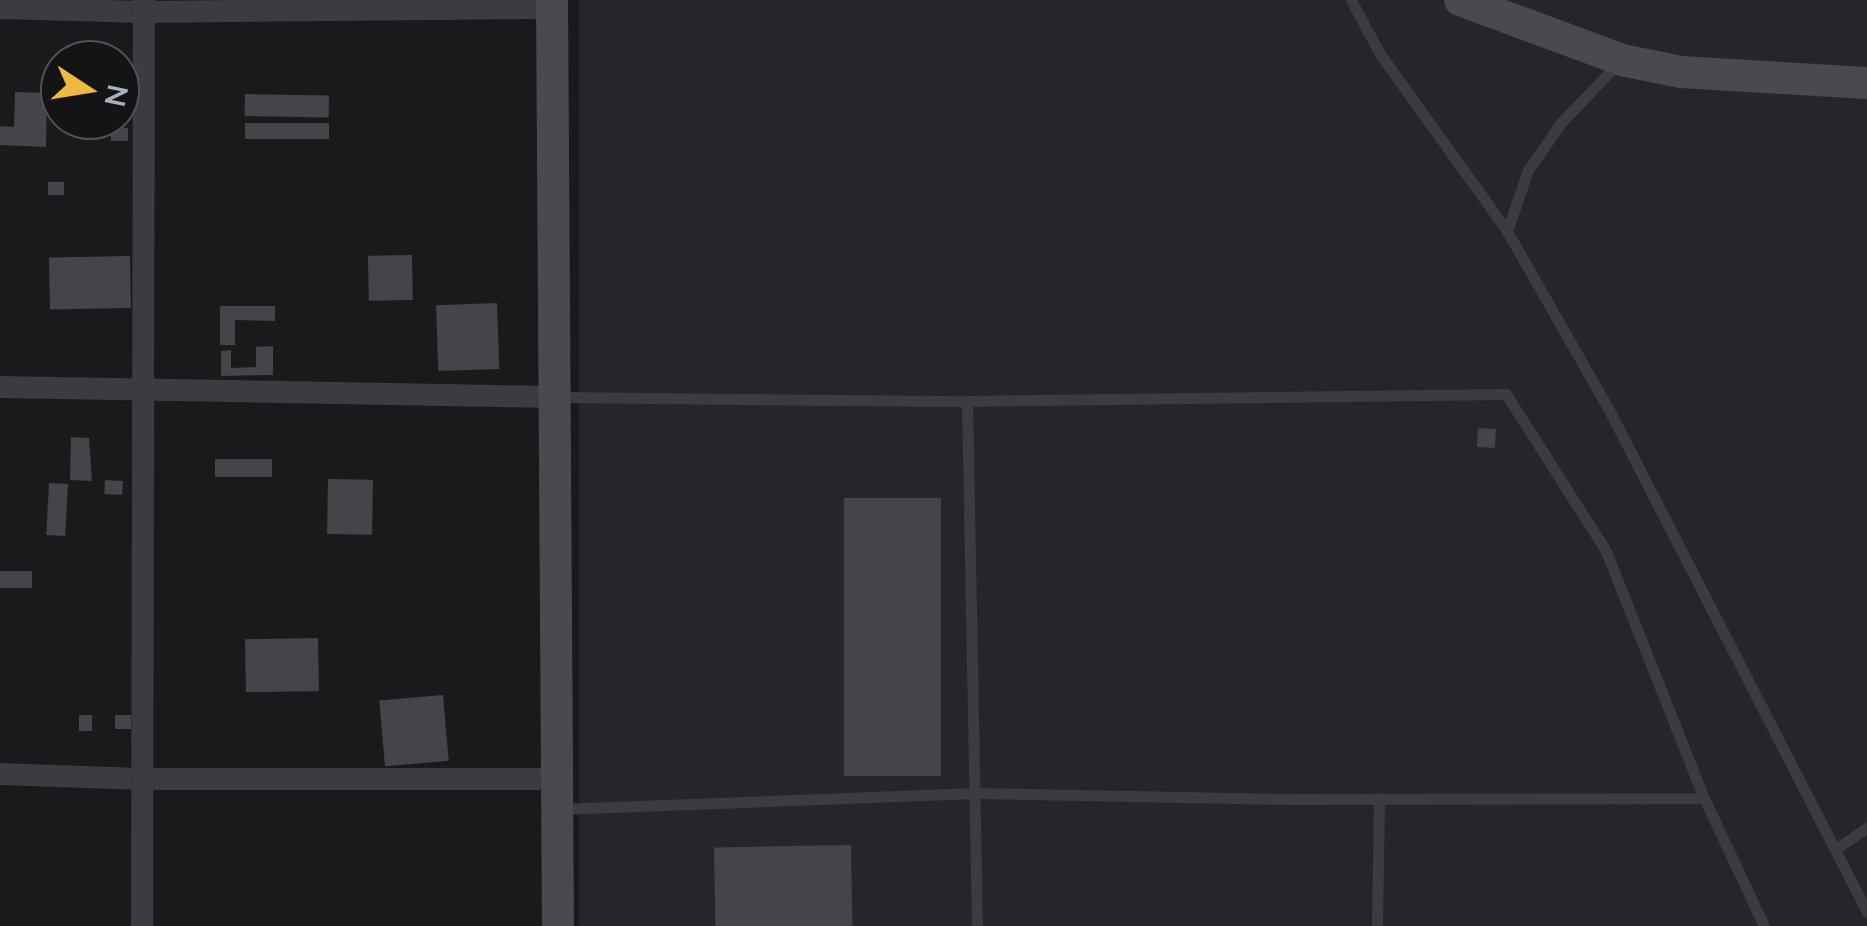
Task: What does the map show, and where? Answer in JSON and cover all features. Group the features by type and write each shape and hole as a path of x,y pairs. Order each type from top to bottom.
{"street":[{"path":"1460,0 1622,60 1681,72 1867,84"},
{"path":"0,8 552,4 558,926"},
{"path":"142,926 146,391 143,6"},
{"path":"0,387 556,397"},
{"path":"0,774 558,794"}],"lane":[{"path":"1351,0 1380,54 1507,231 1607,406 1867,912"},
{"path":"1507,231 1528,170 1561,123 1622,60"},
{"path":"556,397 967,402 1506,394 1606,551 1704,798 1764,926"},
{"path":"967,402 977,926"},
{"path":"558,794 1704,798"},
{"path":"1377,926 1378,798"},
{"path":"1836,849 1867,827"}],"shaded area":[{"path":"579,0 1867,0 1867,926 579,926"}],"building":[{"path":"15,92 40,93 40,140 46,140 46,147 0,145 0,126 14,127"},
{"path":"245,94 329,95 329,117 245,116"},
{"path":"245,123 329,123 329,139 245,139"},
{"path":"48,182 64,182 64,195 48,195"},
{"path":"412,255 413,300 369,301 368,256"},
{"path":"130,256 131,308 50,309 49,257"},
{"path":"497,303 499,369 438,371 436,305"},
{"path":"220,306 275,306 275,321 235,320 235,345 220,345"},
{"path":"273,346 273,375 221,376 221,351 231,350 231,368 256,367 256,347"},
{"path":"1478,428 1496,429 1495,448 1477,447"},
{"path":"71,437 89,438 92,481 70,480"},
{"path":"215,459 272,459 272,477 215,477"},
{"path":"328,479 373,480 372,535 327,534"},
{"path":"105,480 123,481 122,495 104,494"},
{"path":"49,483 68,484 65,536 46,535"},
{"path":"844,498 941,498 941,776 844,776"},
{"path":"0,571 32,571 32,588 0,588"},
{"path":"318,638 319,691 246,692 245,639"},
{"path":"443,695 449,761 385,766 379,701"},
{"path":"79,715 92,715 92,731 79,731"},
{"path":"115,715 131,715 131,729 115,729"},
{"path":"851,845 852,926 715,926 714,847"}]}
